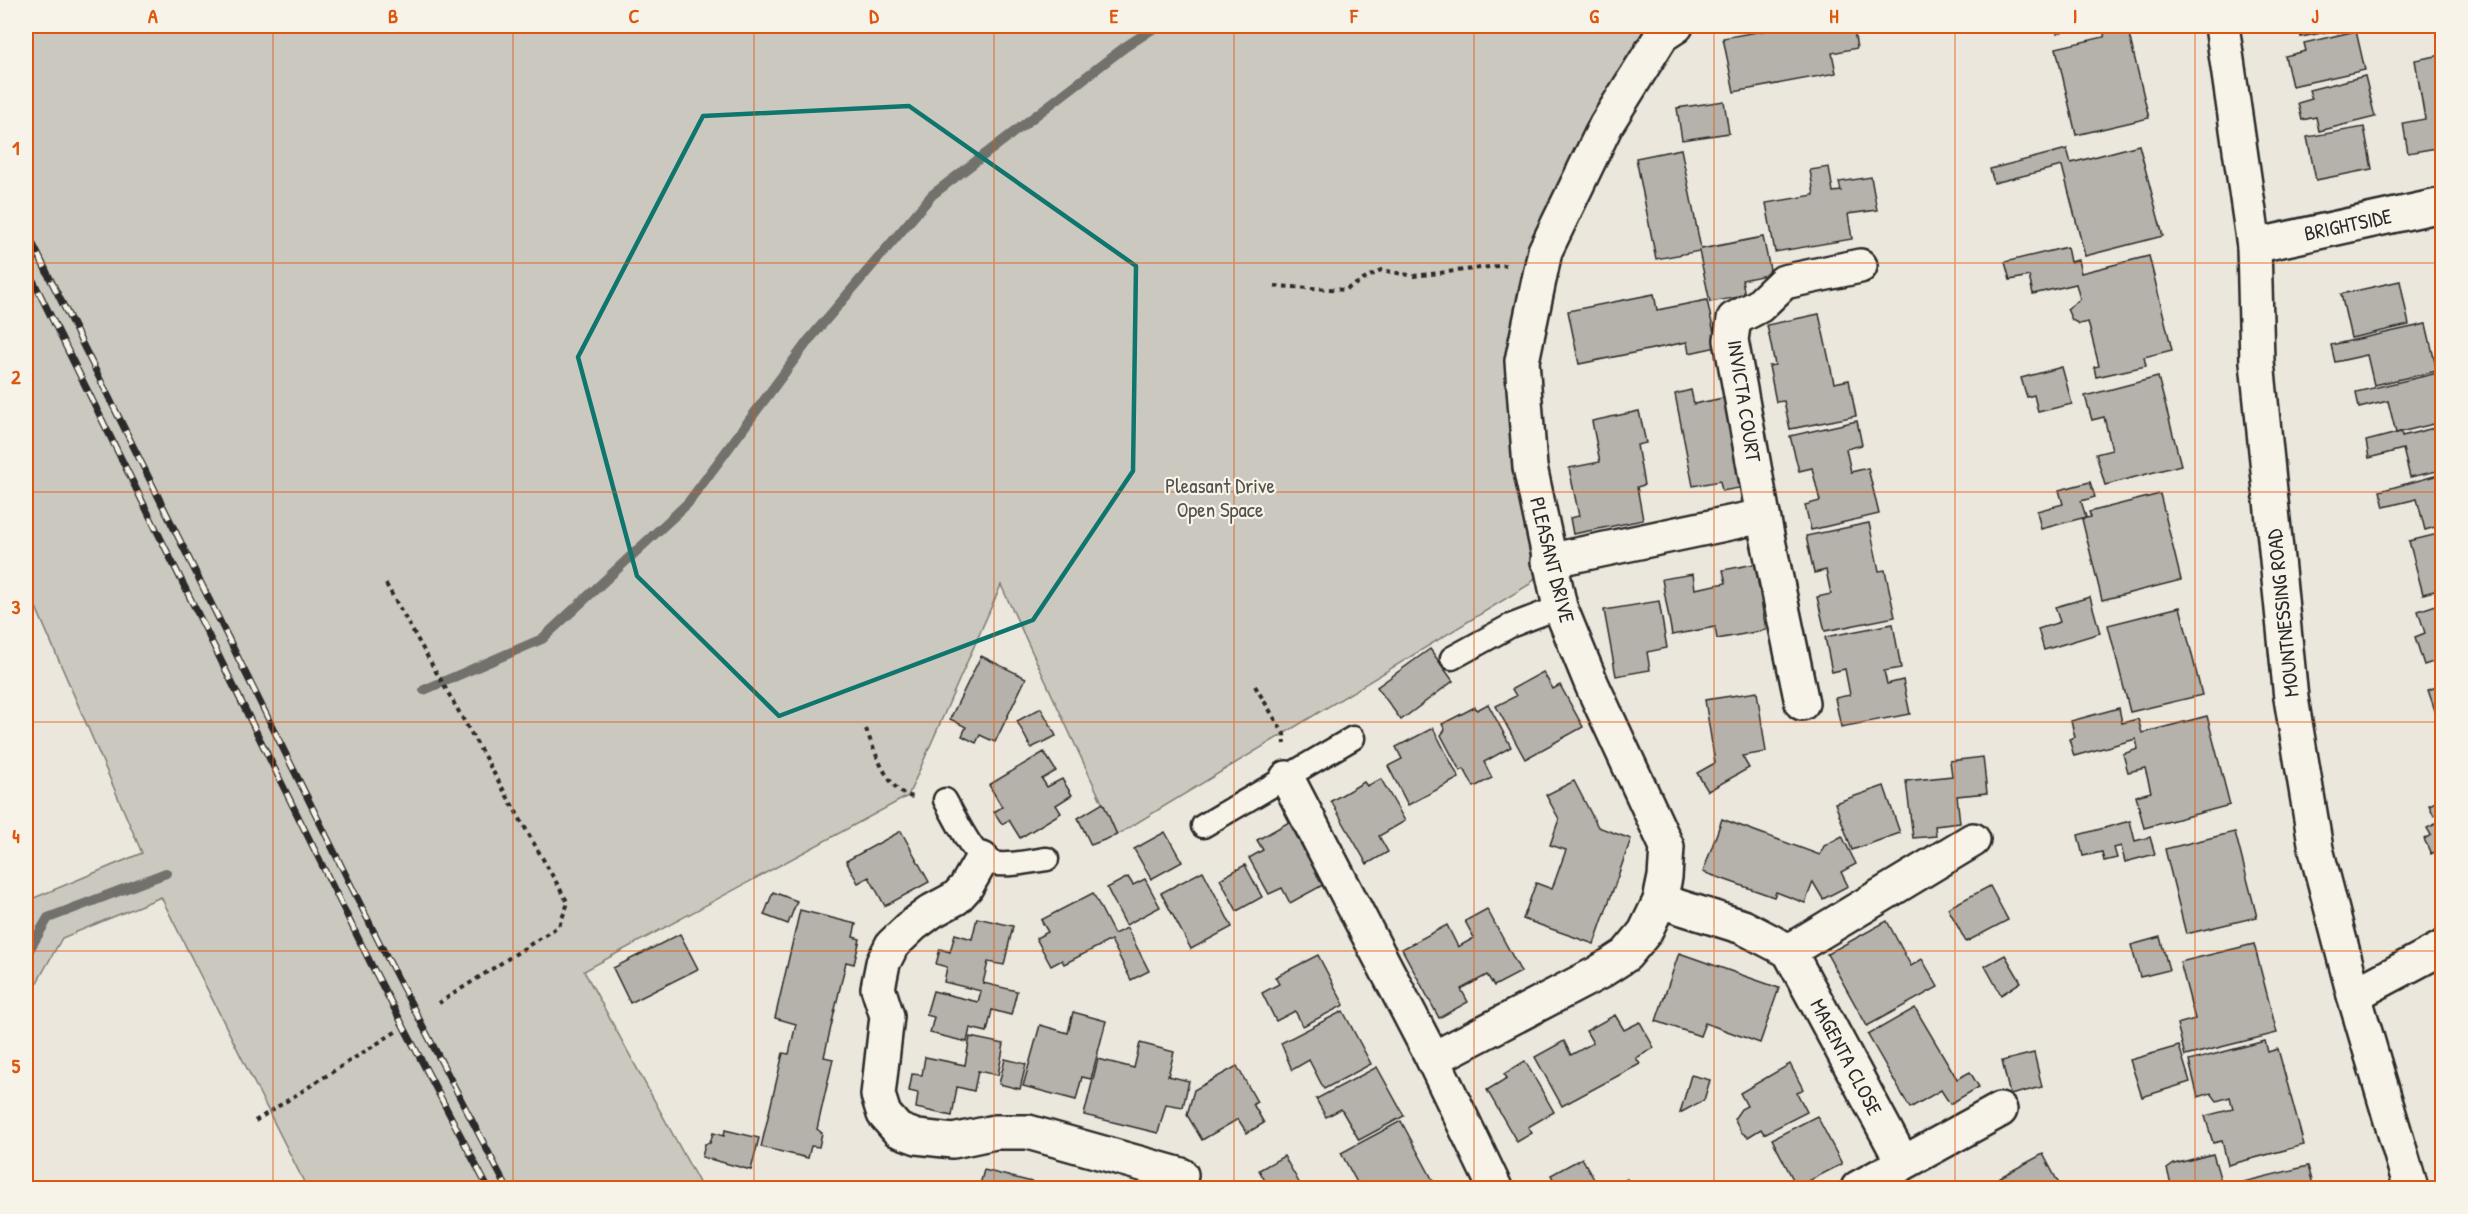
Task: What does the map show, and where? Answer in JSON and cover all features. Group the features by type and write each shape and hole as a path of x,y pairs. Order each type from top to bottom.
{"street":[{"name":"PLEASANT DRIVE","path":"1433,1059 1598,974 1626,955 1645,932 1660,901 1665,877 1667,847 1597,695 1560,607 1548,561 1530,466 1522,361 1545,251 1606,125 1662,35 1676,26"},
{"name":"MOUNTNESSING ROAD","path":"2222,26 2254,246 2257,362 2291,698 2316,849 2354,995 2411,1188"},
{"name":"BRIGHTSIDE","path":"2254,246 2442,205"},
{"name":"INVICTA COURT","path":"1802,703 1763,516 1731,340 1734,320 1759,306 1784,282 1860,266"},
{"path":"1548,561 1763,516"},
{"path":"1287,778 1433,1059 1495,1188"},
{"path":"1660,901 1743,927 1789,951 1973,840"},
{"path":"982,859 966,887 956,898 913,925 892,945 884,963 878,988 887,1016 878,1095 884,1114 898,1130 917,1137 953,1141 995,1132 1028,1132 1181,1174 1178,1188"},
{"path":"2354,995 2442,948"},
{"name":"MAGENTA CLOSE","path":"1789,951 1903,1163"},
{"path":"1858,1188 2000,1110"}],"lane":[{"path":"1452,658 1510,626 1560,607"},
{"path":"1203,826 1353,738"},
{"path":"945,800 970,844 982,859 991,863 1047,859"}],"path":[{"path":"1275,286 1345,290 1382,270 1414,276 1543,262"},
{"path":"386,584 568,903 559,926 439,1003"},
{"path":"1255,686 1284,734 1287,778"},
{"path":"866,729 885,775 908,796 945,800"},
{"path":"255,1121 397,1031"}],"highlighted area":[{"path":"909,106 1136,266 1133,471 1033,620 779,716 637,576 578,357 703,116"}],"green space":[{"name":"Pleasant Drive Open Space","path":"26,26 1676,26 1662,35 1532,310 1548,561 1530,584 1117,835 1001,585 908,796 584,971 702,1188 307,1188 161,897 62,938 26,1002 26,906 29,900 142,853 26,584"}],"building":[{"path":"1790,26 1853,26 1857,48 1832,53 1836,73 1734,92 1723,38"},
{"path":"2056,26 2075,26 2076,28 2057,33"},
{"path":"2127,26 2149,118 2076,135 2056,48 2104,37 2105,30"},
{"path":"2298,26 2355,26 2301,37"},
{"path":"2356,31 2365,70 2292,86 2285,56 2306,51 2304,43"},
{"path":"2442,55 2442,147 2408,153 2403,123 2425,119 2415,60"},
{"path":"2365,76 2375,117 2319,131 2316,117 2302,120 2298,103 2312,99 2309,90"},
{"path":"1724,101 1729,133 1682,140 1677,108"},
{"path":"2364,127 2372,169 2316,180 2307,137"},
{"path":"2139,145 2163,236 2085,256 2062,166 1994,183 1990,169 2067,149 2071,163"},
{"path":"1681,149 1701,249 1763,237 1771,274 1742,280 1745,296 1710,302 1699,251 1656,259 1636,158"},
{"path":"1829,167 1833,192 1841,191 1839,182 1871,177 1877,210 1848,214 1852,239 1775,252 1766,203 1814,195 1810,170"},
{"path":"2067,247 2070,262 2078,260 2081,273 2149,256 2172,350 2144,357 2146,366 2096,377 2094,367 2099,366 2088,322 2079,324 2072,320 2067,309 2080,299 2076,284 2033,294 2029,276 2010,280 2005,262"},
{"path":"2400,281 2409,325 2351,338 2341,294"},
{"path":"1654,294 1657,310 1707,300 1717,347 1689,353 1687,342 1579,364 1568,311"},
{"path":"1819,314 1834,383 1849,380 1856,416 1790,429 1784,401 1776,402 1769,366 1775,365 1767,325"},
{"path":"2426,324 2437,371 2374,385 2367,355 2335,362 2331,345"},
{"path":"2062,367 2072,404 2038,412 2034,395 2027,397 2021,378"},
{"path":"2442,372 2442,422 2396,433 2388,401 2359,408 2356,392"},
{"path":"2158,377 2181,465 2105,485 2096,454 2112,450 2104,417 2092,420 2085,396"},
{"path":"1691,390 1694,404 1728,397 1745,487 1722,491 1720,481 1693,486 1675,394"},
{"path":"1639,411 1646,443 1637,445 1644,485 1637,487 1643,520 1573,534 1570,518 1579,516 1569,468 1600,462 1592,421"},
{"path":"1857,421 1862,445 1846,449 1851,472 1868,468 1879,514 1811,530 1805,505 1820,501 1812,468 1799,471 1790,436"},
{"path":"2442,426 2442,470 2410,477 2403,449 2369,458 2366,441 2401,432 2402,436"},
{"path":"2442,474 2442,525 2425,530 2417,499 2384,507 2380,491"},
{"path":"2090,482 2095,497 2081,501 2086,517 2041,529 2037,511 2063,504 2059,490"},
{"path":"2160,494 2181,580 2102,600 2082,519 2091,517 2089,512"},
{"path":"1869,523 1879,571 1885,570 1895,617 1825,631 1817,597 1831,594 1826,570 1814,573 1806,536"},
{"path":"2442,533 2442,589 2423,594 2409,541"},
{"path":"1755,564 1766,630 1717,639 1715,627 1672,635 1662,579 1693,574 1695,589 1726,583 1723,570"},
{"path":"2090,597 2100,633 2044,650 2038,629 2060,622 2055,607"},
{"path":"1659,601 1667,648 1647,652 1650,670 1616,676 1604,610"},
{"path":"2442,603 2442,659 2424,665 2415,637 2425,633 2418,611"},
{"path":"2180,607 2202,695 2130,712 2108,625"},
{"path":"1893,624 1901,668 1884,671 1887,684 1903,680 1910,714 1841,727 1835,698 1850,695 1845,669 1832,672 1825,637"},
{"path":"1430,649 1453,681 1401,720 1377,687"},
{"path":"981,656 1026,678 995,742 980,735 976,743 962,736 966,727 950,719"},
{"path":"1543,672 1553,689 1560,685 1583,727 1525,759 1496,706 1516,696 1512,689"},
{"path":"2442,685 2442,731 2428,690"},
{"path":"1757,692 1766,752 1742,756 1749,768 1708,791 1697,773 1715,763 1705,700"},
{"path":"1488,704 1511,747 1484,762 1492,778 1474,787 1464,769 1460,771 1441,735 1445,730 1442,724 1475,707 1477,710"},
{"path":"1041,708 1056,736 1031,748 1017,721"},
{"path":"2119,708 2122,723 2138,719 2142,733 2207,716 2230,805 2144,828 2136,796 2151,792 2145,768 2128,772 2123,754 2138,749 2136,739 2074,756 2069,739 2075,737 2071,721"},
{"path":"1433,728 1459,778 1408,805 1388,766 1402,759 1396,747"},
{"path":"1044,752 1056,771 1042,779 1047,787 1062,779 1072,795 1056,805 1061,813 1020,838 1009,820 1002,824 994,812 1002,807 989,785"},
{"path":"1983,757 1987,793 1957,796 1960,823 1935,826 1936,836 1913,838 1906,781 1952,776 1950,761"},
{"path":"1381,779 1405,821 1379,836 1388,852 1367,864 1331,801 1364,782 1367,786"},
{"path":"1574,781 1598,827 1631,839 1594,944 1523,919 1536,883 1552,889 1566,850 1550,845 1559,819 1546,795"},
{"path":"1884,786 1900,833 1852,850 1835,803"},
{"path":"2442,799 2442,820 2440,813 2434,816 2429,805"},
{"path":"1103,803 1117,835 1091,845 1078,818"},
{"path":"1722,819 1820,855 1824,846 1842,836 1856,864 1841,872 1848,886 1823,899 1813,882 1805,903 1776,892 1774,897 1703,872"},
{"path":"2130,821 2135,841 2150,837 2155,854 2125,862 2121,846 2114,848 2117,858 2104,861 2102,852 2083,856 2078,835"},
{"path":"2442,821 2442,848 2431,854 2424,839 2431,835 2427,828"},
{"path":"1289,822 1323,885 1290,903 1282,888 1269,894 1249,858 1263,850 1257,840"},
{"path":"901,831 929,882 885,906 869,877 858,883 846,861"},
{"path":"1165,832 1182,862 1151,879 1134,849"},
{"path":"2235,832 2257,917 2186,934 2165,849"},
{"path":"1245,865 1262,897 1237,911 1220,879"},
{"path":"1203,871 1232,927 1191,949 1161,893"},
{"path":"1128,877 1133,885 1145,879 1160,907 1126,925 1107,888"},
{"path":"1990,886 2008,920 1966,942 1948,908"},
{"path":"773,892 797,901 788,924 764,915"},
{"path":"1093,893 1114,934 1127,928 1149,971 1131,980 1111,940 1064,964 1062,960 1051,966 1036,938 1048,932 1041,920"},
{"path":"1487,909 1521,972 1494,986 1487,975 1461,989 1468,1002 1439,1018 1402,949 1447,925 1458,947 1474,938 1465,921"},
{"path":"800,910 856,924 853,937 860,939 854,964 846,962 824,1057 833,1059 817,1129 822,1133 819,1147 811,1146 808,1158 761,1147 783,1053 789,1054 796,1024 775,1018"},
{"path":"977,918 1013,926 1004,965 988,962 983,983 1017,991 1011,1015 992,1010 987,1032 970,1028 967,1042 930,1033 934,1017 926,1015 933,991 978,1002 981,991 944,982 947,967 936,964 940,949 950,952 955,934 972,939"},
{"path":"1887,921 1911,966 1922,959 1938,987 1867,1026 1827,954"},
{"path":"680,934 698,969 630,1003 613,968"},
{"path":"2160,937 2169,970 2140,977 2131,945"},
{"path":"2254,944 2277,1033 2185,1056 2177,1024 2195,1019 2180,962"},
{"path":"1679,953 1779,988 1760,1043 1705,1023 1700,1036 1656,1021"},
{"path":"1318,955 1344,1005 1303,1026 1295,1011 1276,1021 1262,993 1279,984 1275,977"},
{"path":"2005,955 2021,982 2001,995 1985,966"},
{"path":"1915,1008 1957,1079 1970,1072 1979,1087 1950,1104 1941,1090 1910,1108 1868,1035"},
{"path":"1343,1011 1371,1064 1324,1089 1309,1060 1292,1070 1281,1043"},
{"path":"1073,1012 1106,1021 1091,1079 1082,1077 1076,1100 1023,1086 1040,1025 1068,1033"},
{"path":"1615,1015 1624,1030 1640,1022 1654,1048 1636,1058 1640,1064 1562,1106 1535,1057 1564,1041 1571,1055 1593,1043 1586,1031"},
{"path":"970,1037 1004,1044 998,1075 978,1071 974,1091 957,1087 952,1116 916,1108 918,1093 909,1091 912,1074 922,1075 925,1057 965,1065"},
{"path":"2265,1041 2268,1052 2278,1049 2304,1145 2228,1165 2222,1141 2213,1143 2205,1116 2233,1109 2230,1097 2217,1101 2211,1093 2198,1097 2189,1061"},
{"path":"1140,1043 1174,1052 1168,1076 1189,1081 1183,1107 1166,1104 1158,1133 1084,1115 1098,1059 1134,1068"},
{"path":"2179,1046 2190,1082 2142,1097 2130,1060"},
{"path":"2034,1053 2042,1087 2010,1095 2002,1061"},
{"path":"1005,1059 1026,1064 1020,1089 999,1084"},
{"path":"1525,1061 1554,1112 1528,1127 1532,1133 1517,1142 1487,1090 1507,1078 1504,1074"},
{"path":"1790,1064 1803,1089 1797,1093 1807,1112 1764,1134 1761,1129 1748,1137 1741,1132 1734,1119 1741,1109 1747,1106 1740,1093"},
{"path":"1237,1066 1257,1102 1253,1104 1264,1123 1247,1133 1238,1119 1202,1140 1187,1115 1194,1090"},
{"path":"1377,1067 1404,1116 1359,1140 1341,1109 1326,1117 1316,1099"},
{"path":"1691,1075 1710,1080 1704,1100 1680,1113"},
{"path":"1817,1116 1842,1164 1797,1187 1772,1139"},
{"path":"1401,1121 1437,1188 1360,1188 1341,1153"},
{"path":"725,1130 759,1138 751,1170 702,1157 705,1144 710,1143 713,1133 724,1136"},
{"path":"2043,1154 2059,1184 2051,1188 1980,1188"},
{"path":"2213,1154 2223,1188 2172,1188 2167,1169 2174,1164"},
{"path":"1284,1156 1301,1186 1269,1188 1259,1170"},
{"path":"1582,1158 1599,1188 1558,1188 1551,1175"},
{"path":"2308,1166 2314,1188 2236,1188 2235,1184"},
{"path":"984,1170 1032,1182 1030,1188 979,1188"},
{"path":"1627,1179 1632,1188 1610,1188"},
{"path":"1066,1182 1091,1188 1065,1188"}],"waterway":[{"path":"424,690 542,639 688,503 808,341 932,195 1125,47 1157,26"},
{"path":"26,955 48,918 166,873"}],"railway":[{"path":"26,230 378,940 507,1188"},
{"path":"26,266 372,966 488,1188"}]}
